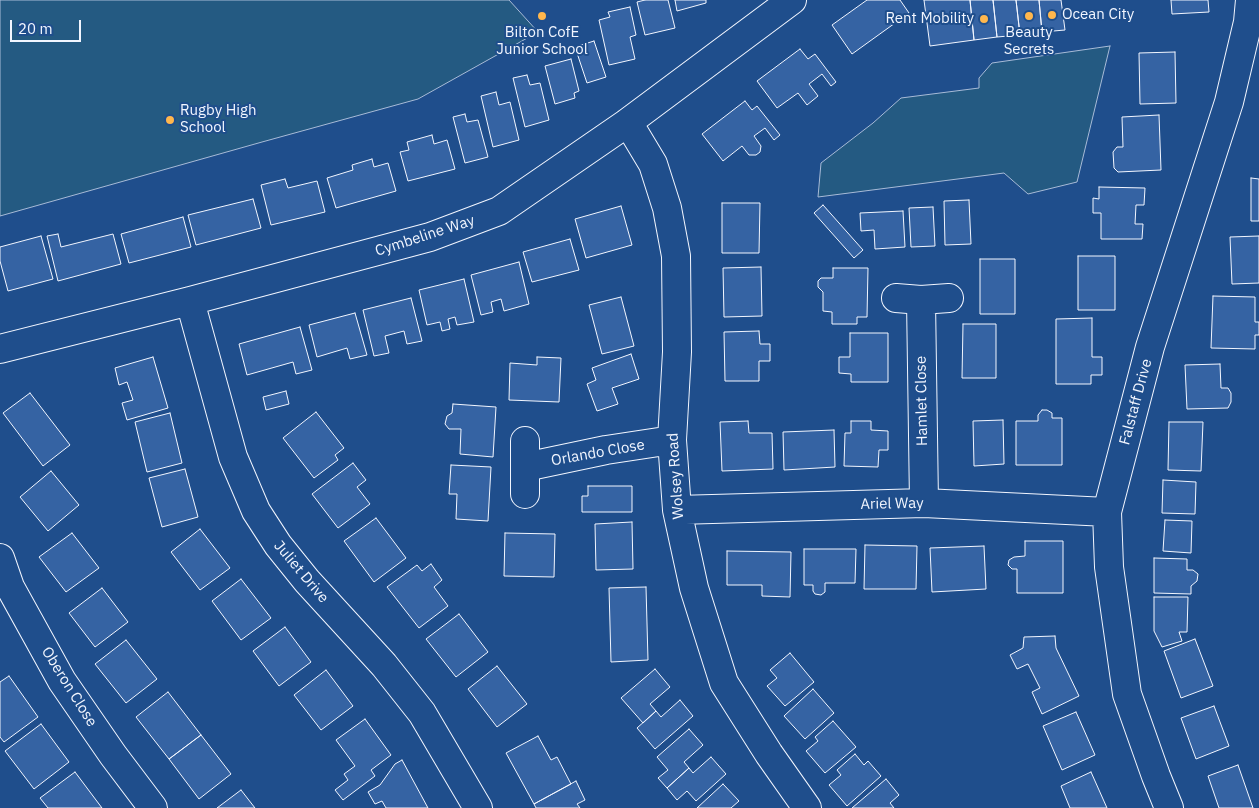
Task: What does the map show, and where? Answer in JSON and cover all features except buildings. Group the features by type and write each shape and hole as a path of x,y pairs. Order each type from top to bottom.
{"street":[{"name":"Cymbeline Way","path":"0,349 430,237 499,211 626,123 792,0"},
{"name":"Falstaff Drive","path":"1169,808 1127,694 1109,567 1107,512 1150,347 1229,102 1248,22 1250,0"},
{"name":"Wolsey Road","path":"626,123 653,164 667,208 676,256 677,352 672,440 677,510 694,588 724,683 806,808"},
{"name":"Hamlet Close","path":"924,503 908,299 949,298"},
{"name":"Juliet Drive","path":"190,301 233,456 256,511 278,545 307,581 384,665 422,713 478,808"},
{"name":"Orlando Close","path":"525,494 525,454 606,450 672,440"},
{"name":"Ariel Way","path":"677,510 924,503 1107,512"},
{"name":"Oberon Close","path":"0,558 10,588 62,681 153,808"}],"shaded area":[{"name":"Rugby High School","path":"0,0 509,0 538,32 418,99 0,216"},
{"path":"1110,46 1077,182 1028,194 1004,173 818,197 821,163 873,123 901,98 979,88 979,78 992,63"}],"place":[{"name":"Ocean City","path":"1052,15"},
{"name":"Bilton CofE Junior School","path":"542,16"},
{"name":"Beauty Secrets","path":"1029,16"},
{"name":"Rent Mobility","path":"984,19"},
{"name":"Rugby High School","path":"170,120"}]}
